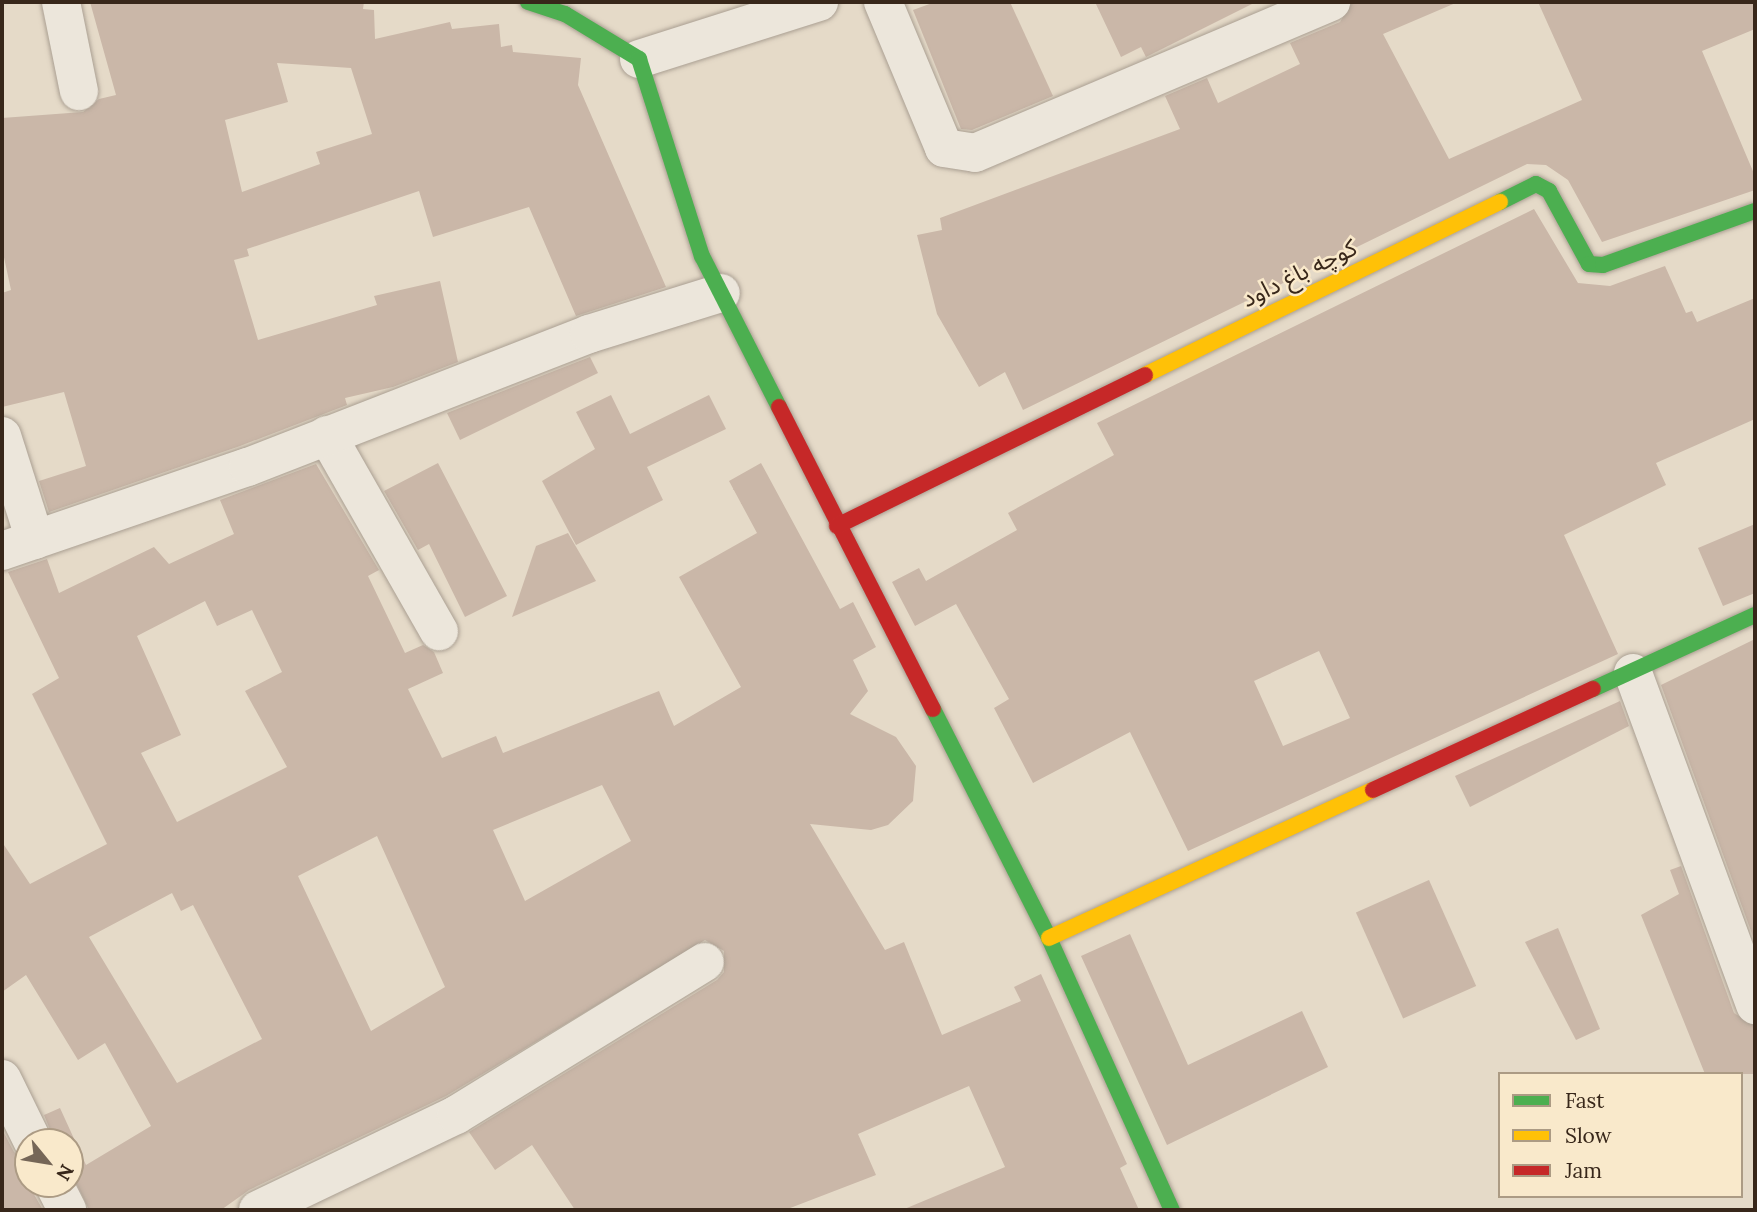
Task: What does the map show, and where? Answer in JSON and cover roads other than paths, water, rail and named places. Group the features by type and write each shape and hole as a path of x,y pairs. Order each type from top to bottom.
{"street":[{"path":"61,2 79,91"},
{"path":"531,2 565,14 639,59 702,256 837,526 1049,937 1172,1210"},
{"path":"639,59 819,2"},
{"path":"883,2 944,148 975,153 1331,2"},
{"name":"کوچه باغ داود","path":"837,526 1536,184 1549,191 1589,264 1603,265 1755,211"},
{"path":"2,436 18,546 327,435 589,334 721,293"},
{"path":"327,435 439,631"},
{"path":"1049,937 1633,673 1755,615"},
{"path":"1633,673 1755,1005"},
{"path":"258,1210 456,1115 705,962"},
{"path":"2,1079 26,1128"}]}
